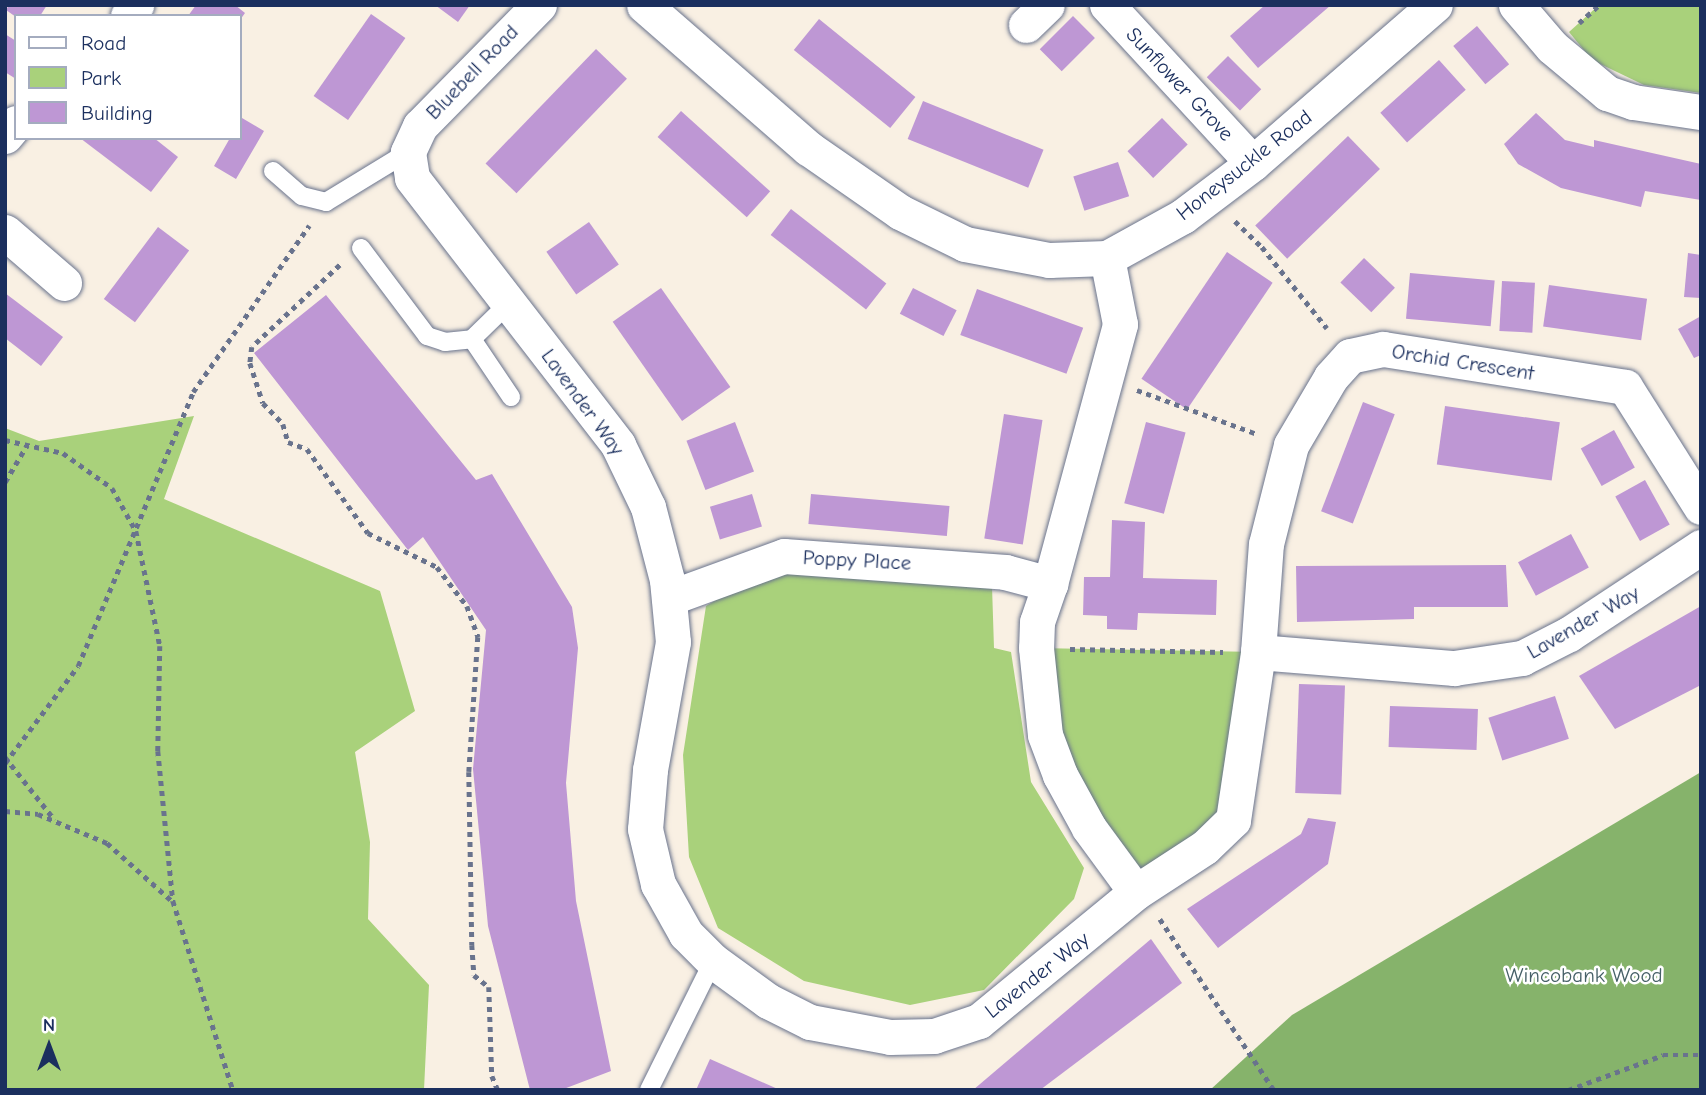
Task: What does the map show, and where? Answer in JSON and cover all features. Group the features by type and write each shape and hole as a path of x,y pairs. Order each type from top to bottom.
{"street":[{"name":"Bluebell Road","path":"408,152 421,126 451,91 539,5"},
{"name":"Honeysuckle Road","path":"645,5 808,148 900,212 965,244 1049,260 1107,258 1183,216 1253,163 1435,5"},
{"name":"Sunflower Grove","path":"1107,5 1253,163"},
{"path":"1516,5 1552,47 1607,93 1633,102 1701,113"},
{"name":"Lavender Way","path":"408,152 412,178 618,445 649,507 669,598 673,642 650,770 645,829 658,884 686,934 713,961 768,1001 810,1022 890,1037 934,1035 979,1021 1136,892 1205,847 1233,820 1258,652 1454,668 1522,658 1569,634 1701,547"},
{"path":"5,232 64,283"},
{"path":"1107,258 1120,324 1050,584 1037,622 1036,648 1045,735 1060,775 1089,828 1136,892"},
{"name":"Orchid Crescent","path":"1349,356 1383,349 1625,387 1701,507"},
{"path":"1258,652 1266,544 1291,445 1331,377 1349,356"},
{"name":"Poppy Place","path":"669,598 784,556 1005,572 1050,584"}],"lane":[{"name":"Bluebell Road","path":"326,202 408,152"},
{"path":"273,171 302,195 326,202"},
{"path":"362,248 427,336 444,342 472,339 509,303"},
{"path":"472,339 511,397"},
{"path":"649,1090 713,961"}],"path":[{"path":"56,821 6,760 78,666 193,392 326,202"},
{"path":"1262,247 1349,356"},
{"path":"362,248 251,347 250,363 263,403 283,424 288,442 306,449 368,533 436,567 467,606 478,637 469,772 472,945 474,975 489,987 492,1076 498,1090"},
{"path":"1175,403 1237,427"},
{"path":"5,440 63,453 112,488 136,531 160,646 158,751 173,901 233,1090"},
{"path":"5,482 27,445"},
{"path":"1036,648 1258,652"},
{"path":"5,811 38,814 107,843 173,901"},
{"path":"1136,892 1198,970 1274,1090"},
{"path":"1568,1090 1663,1055 1701,1055"}],"green space":[{"path":"1599,5 1701,5 1701,93 1644,85 1592,60 1569,32"},
{"path":"194,416 164,499 380,591 415,711 355,752 370,842 368,919 429,985 424,1090 5,1090 5,428 39,441"},
{"path":"807,566 992,586 994,648 1011,652 1031,782 1084,868 1074,899 984,990 910,1005 804,981 718,928 689,857 683,755 706,606 744,583"},
{"path":"1036,648 1258,652 1233,820 1136,892 1089,828"},
{"name":"Wincobank Wood","path":"1701,772 1701,1090 1210,1090 1292,1015"}],"building":[{"path":"9,5 47,5 41,14 14,16 6,10"},
{"path":"196,5 235,5 245,13 242,17 242,14 189,14"},
{"path":"435,5 470,5 458,22"},
{"path":"1265,5 1331,5 1258,68 1230,36"},
{"path":"371,14 405,38 348,120 314,96"},
{"path":"1073,16 1095,38 1062,71 1040,49"},
{"path":"819,19 915,97 890,128 794,50"},
{"path":"1477,26 1509,64 1485,84 1453,46"},
{"path":"5,34 14,40 14,78 5,72"},
{"path":"596,49 627,79 516,193 486,163"},
{"path":"1228,56 1261,89 1240,110 1207,77"},
{"path":"1439,60 1466,90 1407,143 1380,113"},
{"path":"923,101 1044,150 1028,188 908,139"},
{"path":"681,111 770,191 747,217 658,137"},
{"path":"1536,113 1565,140 1594,147 1594,140 1701,164 1701,200 1645,191 1641,207 1561,188 1518,164 1504,144"},
{"path":"242,118 264,131 236,179 214,166 229,140 242,140"},
{"path":"1162,118 1188,145 1153,178 1127,151"},
{"path":"1348,136 1380,169 1287,259 1255,226"},
{"path":"83,140 157,140 178,157 151,192"},
{"path":"1118,162 1129,196 1084,211 1073,177"},
{"path":"791,209 886,283 866,309 771,235"},
{"path":"589,222 619,265 576,294 546,252"},
{"path":"158,227 189,250 135,322 104,299"},
{"path":"1227,252 1273,283 1187,410 1141,379"},
{"path":"1688,253 1701,255 1701,298 1684,297"},
{"path":"1364,258 1395,288 1371,312 1340,282"},
{"path":"1410,273 1495,280 1491,326 1406,319"},
{"path":"1502,281 1535,283 1532,333 1499,331"},
{"path":"1549,285 1647,299 1641,340 1543,327"},
{"path":"661,288 730,387 682,421 613,322"},
{"path":"913,288 957,310 943,336 900,314"},
{"path":"977,289 1083,328 1066,374 960,335"},
{"path":"5,293 63,337 41,366 5,338"},
{"path":"326,295 476,480 492,474 572,607 578,648 566,783 576,901 611,1071 561,1090 530,1090 488,926 473,769 486,630 423,537 408,550 254,353"},
{"path":"1701,316 1701,355 1694,358 1678,329"},
{"path":"1363,402 1395,414 1353,523 1321,511"},
{"path":"1445,406 1560,422 1552,481 1437,464"},
{"path":"1004,414 1043,420 1023,545 984,538"},
{"path":"735,422 754,471 705,490 686,441"},
{"path":"1146,422 1186,433 1164,514 1124,503"},
{"path":"1614,430 1635,468 1602,486 1581,448"},
{"path":"1645,480 1670,525 1640,541 1615,496"},
{"path":"752,494 762,527 720,539 710,507"},
{"path":"811,494 949,506 947,536 808,524"},
{"path":"1112,520 1145,522 1143,578 1217,580 1216,615 1138,613 1137,630 1107,629 1107,616 1083,615 1084,577 1110,577"},
{"path":"1571,534 1589,568 1536,596 1518,562"},
{"path":"1506,565 1508,607 1414,607 1414,619 1297,622 1296,566"},
{"path":"1701,606 1701,685 1615,729 1579,676"},
{"path":"1299,684 1345,686 1341,795 1295,793"},
{"path":"1555,696 1569,739 1502,760 1488,718"},
{"path":"1390,706 1478,709 1477,750 1389,747"},
{"path":"1308,818 1336,822 1328,864 1218,948 1187,909 1301,834"},
{"path":"1151,939 1182,983 1040,1090 973,1090"},
{"path":"710,1059 780,1090 696,1090"}]}
